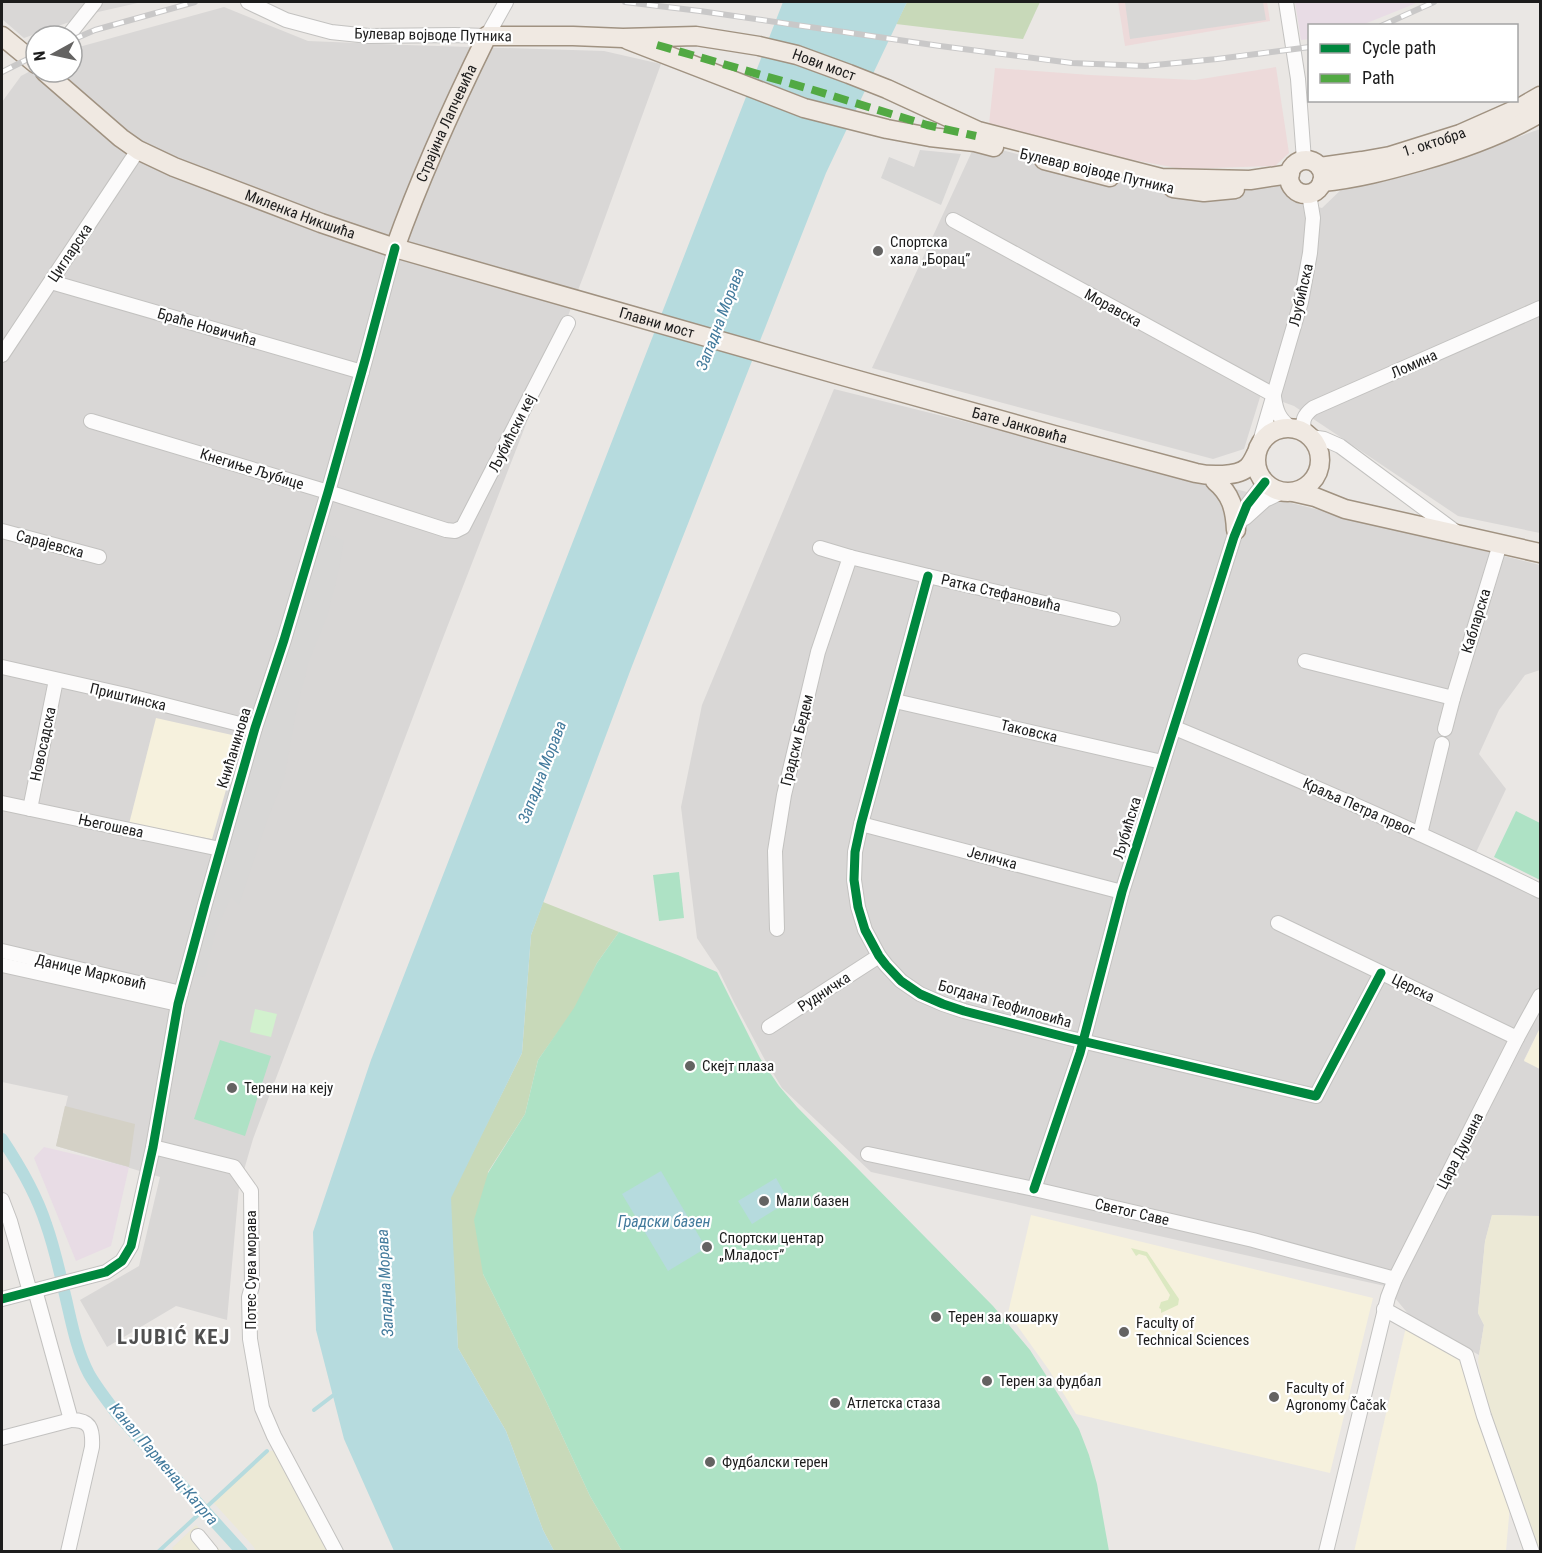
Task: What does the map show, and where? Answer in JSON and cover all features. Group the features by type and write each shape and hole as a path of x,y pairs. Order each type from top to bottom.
{"main road":[{"path":"2,36 24,54"},
{"name":"Булевар војводе Путника","path":"487,36 623,38 657,44"},
{"name":"Страјина Лапчевића","path":"395,248 423,176 487,36"},
{"name":"Нови мост","path":"657,44 696,36 759,46 797,55 887,89 976,136"},
{"path":"657,44 804,108 887,129 930,137 976,136"},
{"name":"Миленка Никшића","path":"59,84 121,138 138,150 168,165 321,223 395,248 583,301"},
{"name":"1. октобра","path":"1314,176 1460,134 1540,96"},
{"name":"1. октобра","path":"1314,176 1364,176 1393,169 1467,147 1527,121 1540,112"},
{"name":"Булевар војводе Путника","path":"976,136 1161,178 1290,179"},
{"path":"1295,165 1314,176 1300,193 1296,191 1290,179 1295,165"},
{"name":"Главни мост","path":"583,301 836,374"},
{"name":"Бате Јанковића","path":"836,374 1209,478 1263,481"},
{"path":"1345,509 1326,492 1321,480 1319,451 1316,443 1302,432 1281,428 1264,437 1257,449 1257,472 1273,489 1315,497 1345,509 1540,553"},
{"name":"Бате Јанковића","path":"1209,478 1242,471 1251,463 1257,449"},
{"path":"1287,492 1302,489 1310,484 1319,467"},
{"path":"1209,478 1224,488 1229,496 1238,526"}],"street":[{"path":"78,24 95,2"},
{"name":"Булевар војводе Путника","path":"248,2 286,20 332,32 369,36 487,36"},
{"name":"Страјина Лапчевића","path":"487,36 506,2"},
{"name":"Љубићска","path":"1257,449 1301,302 1310,253 1313,218 1314,176 1304,143 1298,79 1286,2"},
{"name":"Цигларска","path":"2,355 138,150"},
{"name":"Моравска","path":"953,220 1274,395"},
{"name":"Книћанинова","path":"33,1291 106,1272 122,1261 131,1246 153,1147 180,999 220,849 328,492 395,248"},
{"name":"Браће Новичића","path":"51,282 362,372"},
{"name":"Ломина","path":"1302,432 1304,417 1313,408 1540,308"},
{"name":"Љубићски кеј","path":"446,530 455,531 463,527 568,322"},
{"path":"1274,395 1276,410 1284,423 1340,446 1460,535"},
{"name":"Кнегиње Љубице","path":"91,421 446,530"},
{"name":"Љубићска","path":"1034,1189 1083,1041 1122,892 1238,526 1246,505 1263,481"},
{"path":"1238,526 1265,500 1287,492"},
{"name":"Сарајевска","path":"2,531 99,557"},
{"name":"Кабларска","path":"1445,729 1500,544"},
{"name":"Ратка Стефановића","path":"820,548 1113,619"},
{"name":"Градски Бедем","path":"777,929 775,851 784,795 818,652 850,557"},
{"name":"Богдана Теофиловића","path":"928,576 855,852 854,880 858,907 865,930 879,956 901,981 920,994 943,1004 1083,1041 1316,1096 1381,973"},
{"path":"1305,661 1453,698"},
{"name":"Приштинска","path":"2,667 126,695 255,728"},
{"name":"Новосадска","path":"30,809 56,680"},
{"name":"Таковска","path":"895,701 1162,762"},
{"name":"Краља Петра првог","path":"1175,728 1309,783 1540,891"},
{"path":"1420,834 1442,744"},
{"name":"Његошева","path":"2,803 220,849"},
{"name":"Јеличка","path":"861,824 1122,892"},
{"name":"Церска","path":"1278,923 1516,1038"},
{"name":"Данице Марковић","path":"2,951 180,999"},
{"name":"Рудничка","path":"769,1027 879,956"},
{"name":"Данице Марковић","path":"2,965 180,999"},
{"name":"Цара Душана","path":"1326,1551 1384,1309 1395,1279 1516,1038 1540,996"},
{"name":"Потес Сува морава","path":"153,1147 234,1167 251,1191 250,1339 262,1407 274,1436 336,1551"},
{"name":"Светог Саве","path":"868,1154 1034,1189 1253,1240 1395,1279"},
{"path":"2,1200 33,1291 70,1420"},
{"path":"2,1299 33,1291"},
{"path":"1384,1309 1466,1355 1484,1416 1532,1551"},
{"path":"2,1438 70,1420 81,1420 91,1430 92,1447 68,1551"},
{"path":"198,1536 212,1551"}],"shaded area":[{"path":"2,2 142,2 98,12 64,24 24,24 24,38 2,19"},
{"path":"1118,2 1267,2 1270,21 1125,46"},
{"path":"1125,2 1263,2 1266,20 1130,39"},
{"path":"1295,2 1419,2 1364,24 1308,24 1308,39 1301,40"},
{"path":"224,7 308,41 604,51 661,64 587,267 441,643 253,1139 239,1187 227,1320 176,1306 107,1347 80,1300 139,1266 160,1177 56,1146 68,1096 2,1082 2,102 24,74 24,84 84,84 84,46"},
{"path":"1276,67 1289,153 1275,166 1182,169 1123,158 989,124 995,68 1195,80"},
{"path":"1540,129 1540,533 1458,516 1294,406 1261,394 1244,449 1213,459 872,368 974,147 994,148 1160,191 1291,184 1281,187 1301,203 1322,208 1345,186 1382,182 1469,155"},
{"path":"920,150 961,154 941,205 881,178 889,157 914,167"},
{"path":"834,389 1540,565 1540,670 1525,675 1499,710 1479,754 1506,789 1470,865 1540,887 1540,1028 1524,1060 1540,1069 1540,1216 1492,1215 1485,1242 1478,1313 1484,1325 1479,1355 1410,1316 1385,1286 871,1172 782,1088 719,971 697,938 681,807 702,705"},
{"path":"319,531 344,540 327,617 309,661 297,708 284,779 268,818 239,905 231,897 215,933 205,977 193,975 235,813"},
{"path":"156,718 241,737 212,839 129,824"},
{"path":"1540,1028 1540,1069 1524,1061"},
{"path":"65,1106 135,1124 129,1167 56,1146"},
{"path":"44,1147 129,1167 111,1246 76,1261 34,1158"},
{"path":"1031,1215 1373,1298 1330,1473 1076,1414 1049,1370 1008,1313"},
{"path":"1492,1215 1540,1216 1540,1551 1538,1551 1493,1424 1478,1361 1484,1325 1478,1313 1485,1241"},
{"path":"1406,1327 1460,1356 1510,1505 1506,1551 1354,1552"},
{"path":"267,1451 274,1451 327,1551 256,1551 212,1501"},
{"path":"196,1525 221,1551 174,1551 172,1548"}],"green space":[{"path":"907,2 1040,2 1023,39 896,24"},
{"path":"1516,811 1540,823 1540,880 1494,857"},
{"path":"679,872 684,918 659,921 653,875"},
{"path":"543,902 619,932 597,963 575,1008 538,1060 525,1114 488,1172 483,1274 590,1496 622,1551 554,1551 543,1530 506,1431 458,1348 450,1198 522,1053 531,935"},
{"name":"Спортски центар „Младост”","path":"619,932 717,972 760,1058 779,1086 993,1306 1030,1350 1079,1429 1097,1484 1109,1551 622,1551 590,1496 483,1274 474,1220 488,1173 525,1114 538,1060 574,1008 597,963"},
{"path":"255,1009 277,1014 271,1037 250,1032"},
{"name":"Терени на кеју","path":"220,1040 271,1056 245,1136 194,1119"},
{"path":"1131,1248 1147,1252 1179,1299 1178,1305 1161,1313 1159,1308 1161,1302 1168,1300 1170,1295 1146,1256 1139,1254 1136,1256"}],"water":[{"name":"Западна Морава","path":"783,2 907,2 826,173 632,666 531,935 522,1053 451,1198 458,1348 506,1431 543,1530 554,1551 394,1551 344,1439 316,1330 313,1232 371,1060"},
{"name":"Градски базен","path":"661,1171 706,1248 668,1271 622,1194"},
{"name":"Мали базен","path":"776,1178 789,1201 752,1224 738,1201"}],"waterway":[{"name":"Канал Парменац-Катрга","path":"2,1139 27,1180 42,1213 55,1252 75,1338 89,1374 118,1415 242,1552"},
{"path":"314,1410 335,1394"},
{"path":"158,1552 267,1451"}],"railway":[{"path":"84,35 195,2"},
{"path":"625,2 1072,63 1145,66 1308,47"},
{"path":"1385,24 1434,2"},
{"path":"2,72 24,61"}],"marked path":[{"path":"657,45 927,125 976,136"}],"cycle path":[{"path":"2,1299 106,1272 122,1261 131,1246 153,1147 178,1004 255,728 328,492 395,248"},
{"path":"1034,1189 1080,1053 1122,892 1234,537 1247,505 1265,482"},
{"path":"928,576 855,852 854,880 858,907 865,930 879,956 901,981 920,994 964,1011 1316,1096 1381,973"}],"place":[{"name":"Спортска хала „Борац”","path":"878,251"},
{"name":"Скејт плаза","path":"690,1066"},
{"name":"Терени на кеју","path":"232,1088"},
{"name":"Мали базен","path":"764,1201"},
{"name":"Спортски центар „Младост”","path":"707,1247"},
{"name":"Терен за кошарку","path":"936,1317"},
{"name":"Faculty of Technical Sciences","path":"1124,1332"},
{"name":"Терен за фудбал","path":"987,1381"},
{"name":"Faculty of Agronomy Čačak","path":"1274,1397"},
{"name":"Атлетска стаза","path":"835,1403"},
{"name":"Фудбалски терен","path":"710,1462"}],"district":[{"name":"LJUBIĆ KEJ","path":"174,1337"}]}
